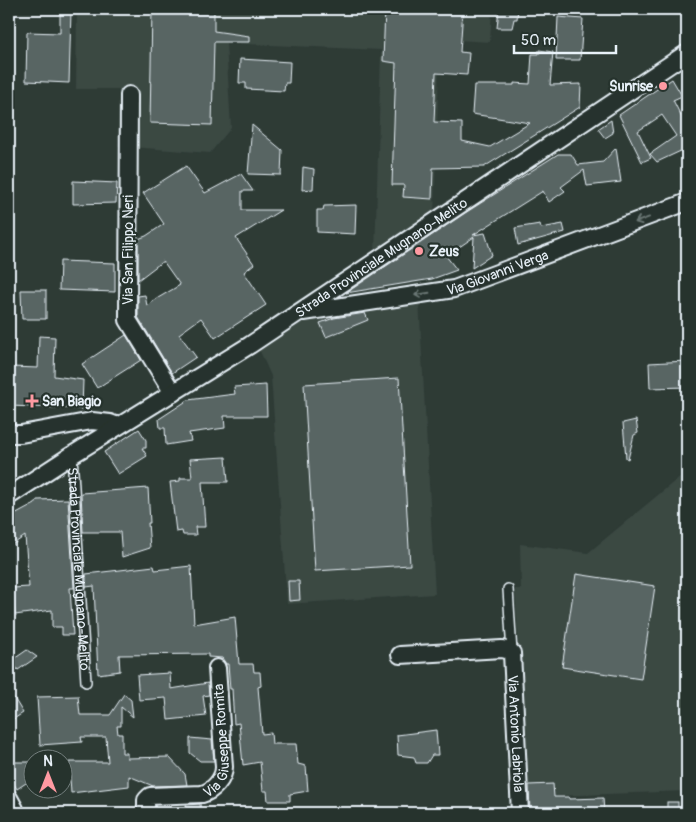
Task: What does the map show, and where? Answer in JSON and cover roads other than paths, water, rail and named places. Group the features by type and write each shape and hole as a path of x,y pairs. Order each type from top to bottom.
{"street":[{"name":"Strada Provinciale Mugnano-Melito","path":"9,496 72,454 226,360 298,313 687,53"},
{"name":"Via San Filippo Neri","path":"129,95 128,320 173,392"},
{"name":"Via Giovanni Verga","path":"298,313 454,289 687,202"},
{"path":"9,431 13,434 21,434 92,421 118,426"},
{"path":"400,655 502,649 512,653"},
{"name":"Via Antonio Labriola","path":"512,653 520,813"},
{"name":"Via Giuseppe Romita","path":"146,813 146,800 150,796 206,794 222,778 224,767 217,668"}],"lane":[{"name":"Strada Provinciale Mugnano-Melito","path":"72,454 86,682"},
{"name":"Via Antonio Labriola","path":"508,589 512,653"}],"place":[{"name":"Sunrise","path":"663,86"},
{"name":"Zeus","path":"419,251"},
{"name":"San Biagio","path":"32,401"}]}
